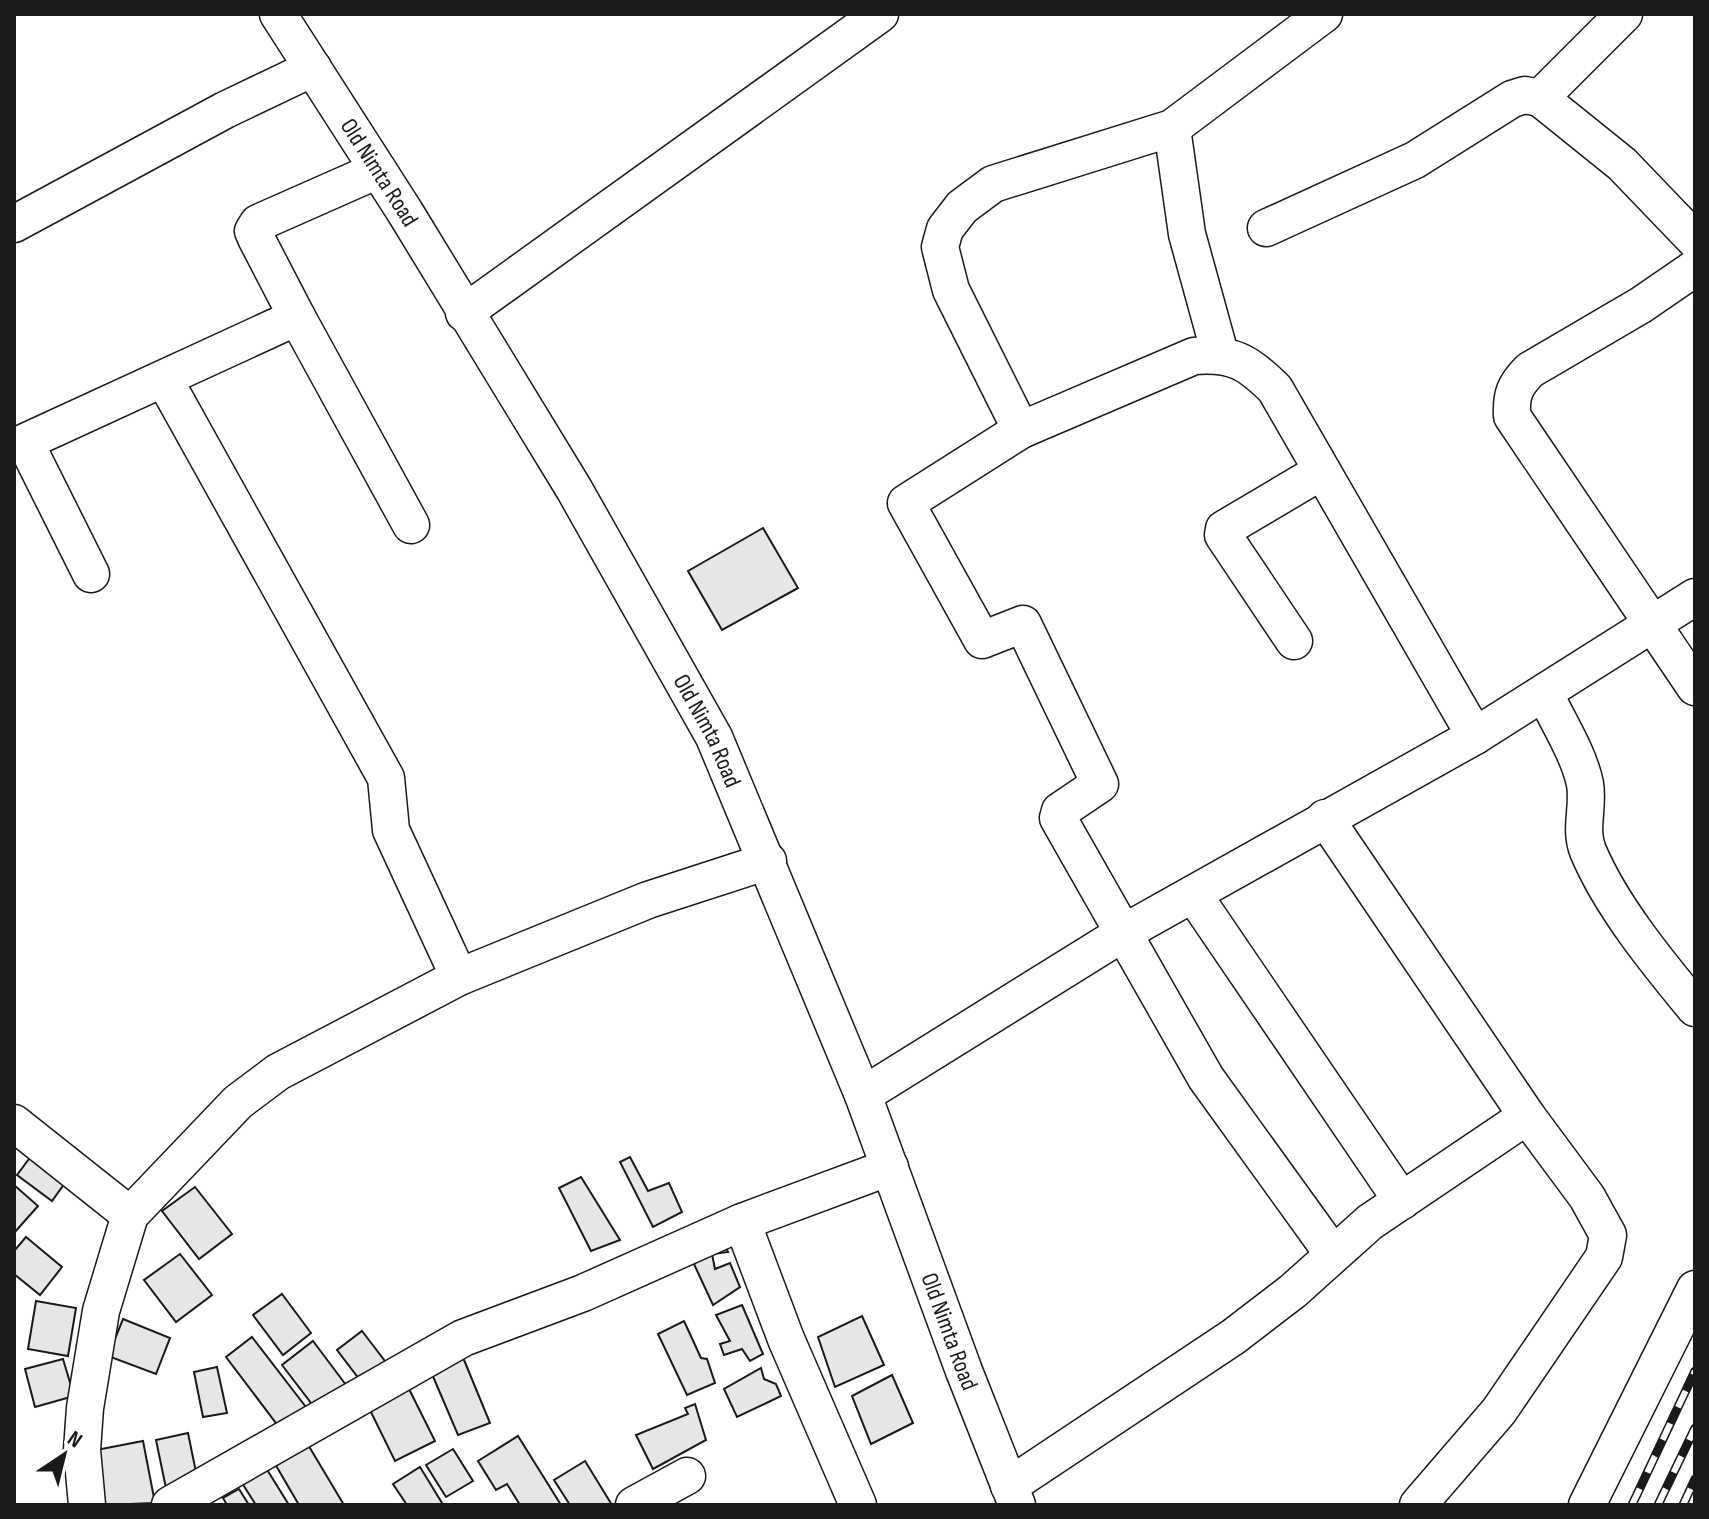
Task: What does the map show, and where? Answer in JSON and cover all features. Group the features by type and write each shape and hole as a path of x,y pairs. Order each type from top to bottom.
{"street":[{"name":"Old Nimta Road","path":"278,14 574,489 714,737 863,1095 1013,1496"},
{"path":"1021,430 951,290 940,247 945,229 962,207 993,184 1172,128 1324,14"},
{"path":"1540,98 1624,14"},
{"path":"464,313 859,20"},
{"path":"14,224 225,110 313,68"},
{"path":"1266,228 1424,155 1512,99 1525,95 1540,98 1622,164 1695,240"},
{"path":"1172,128 1187,234 1220,354"},
{"path":"378,170 267,218 253,231 411,525"},
{"path":"1695,268 1641,305 1530,370 1516,384 1511,397 1512,416 1695,687"},
{"path":"91,574 18,437 164,379 297,317"},
{"path":"1333,1254 1206,1078 1058,818 1060,811 1100,784 1023,624 982,640 906,503 1021,430 1194,356 1220,354 1252,366 1275,389 1475,736"},
{"path":"164,379 386,778 391,830 459,977"},
{"path":"1294,641 1223,535 1224,529 1322,471"},
{"path":"863,1095 1125,932 1475,736 1695,597"},
{"path":"1545,694 1584,779 1587,796 1583,833 1588,851 1640,937 1695,1008"},
{"path":"1325,818 1527,1116 1600,1217 1608,1235 1604,1257 1499,1411 1418,1505"},
{"path":"87,1505 82,1450 85,1408 101,1311 130,1215 238,1102 278,1072 459,977 648,900 768,861"},
{"path":"1193,894 1402,1201"},
{"path":"1013,1496 1233,1337 1402,1201 1527,1116"},
{"path":"14,1123 130,1215"},
{"path":"170,1505 463,1338 583,1293 742,1222 890,1167"},
{"path":"742,1222 786,1339 858,1505"},
{"path":"1587,1505 1695,1289"},
{"path":"634,1505 687,1476"}],"building":[{"path":"763,528 798,588 722,630 688,571"},
{"path":"32,1155 67,1180 52,1201 17,1175"},
{"path":"630,1157 648,1191 669,1183 682,1212 653,1227 620,1162"},
{"path":"581,1177 620,1240 591,1251 559,1188"},
{"path":"14,1185 38,1206 14,1233"},
{"path":"195,1187 232,1234 199,1259 162,1211"},
{"path":"26,1237 62,1267 40,1295 14,1274 14,1251"},
{"path":"720,1237 728,1252 712,1254 715,1269 730,1263 740,1287 713,1305 687,1249"},
{"path":"180,1254 212,1295 176,1322 144,1280"},
{"path":"282,1294 311,1333 283,1355 253,1315"},
{"path":"36,1301 76,1308 68,1356 28,1349"},
{"path":"742,1305 763,1354 750,1361 742,1349 724,1355 720,1344 730,1341 716,1315"},
{"path":"862,1316 884,1365 835,1387 818,1337"},
{"path":"123,1319 170,1338 156,1374 108,1356"},
{"path":"684,1321 701,1358 707,1359 715,1383 687,1395 658,1334"},
{"path":"362,1331 388,1365 363,1384 337,1350"},
{"path":"252,1337 309,1411 282,1431 226,1357"},
{"path":"313,1341 349,1389 318,1412 282,1365"},
{"path":"462,1355 490,1423 458,1435 429,1367"},
{"path":"63,1359 74,1396 35,1407 25,1369"},
{"path":"217,1367 227,1413 203,1417 194,1372"},
{"path":"761,1368 764,1379 776,1384 781,1396 737,1417 724,1389"},
{"path":"892,1375 913,1423 871,1444 852,1396"},
{"path":"407,1385 435,1441 395,1461 367,1404"},
{"path":"695,1404 706,1440 653,1469 636,1435 688,1414 685,1408"},
{"path":"188,1433 199,1487 167,1493 156,1440"},
{"path":"518,1436 561,1505 520,1505 507,1484 496,1490 478,1461"},
{"path":"304,1438 344,1505 299,1505 271,1457"},
{"path":"143,1441 155,1503 102,1505 91,1451"},
{"path":"453,1449 473,1481 446,1497 426,1465"},
{"path":"585,1461 612,1505 570,1505 554,1480"},
{"path":"420,1467 442,1503 439,1505 407,1505 393,1484"},
{"path":"266,1468 289,1505 256,1505 242,1483"},
{"path":"239,1489 249,1505 227,1505 223,1498"}],"railway":[{"path":"1632,1505 1695,1371"},
{"path":"1658,1505 1695,1428"},
{"path":"1683,1505 1695,1479"}]}
